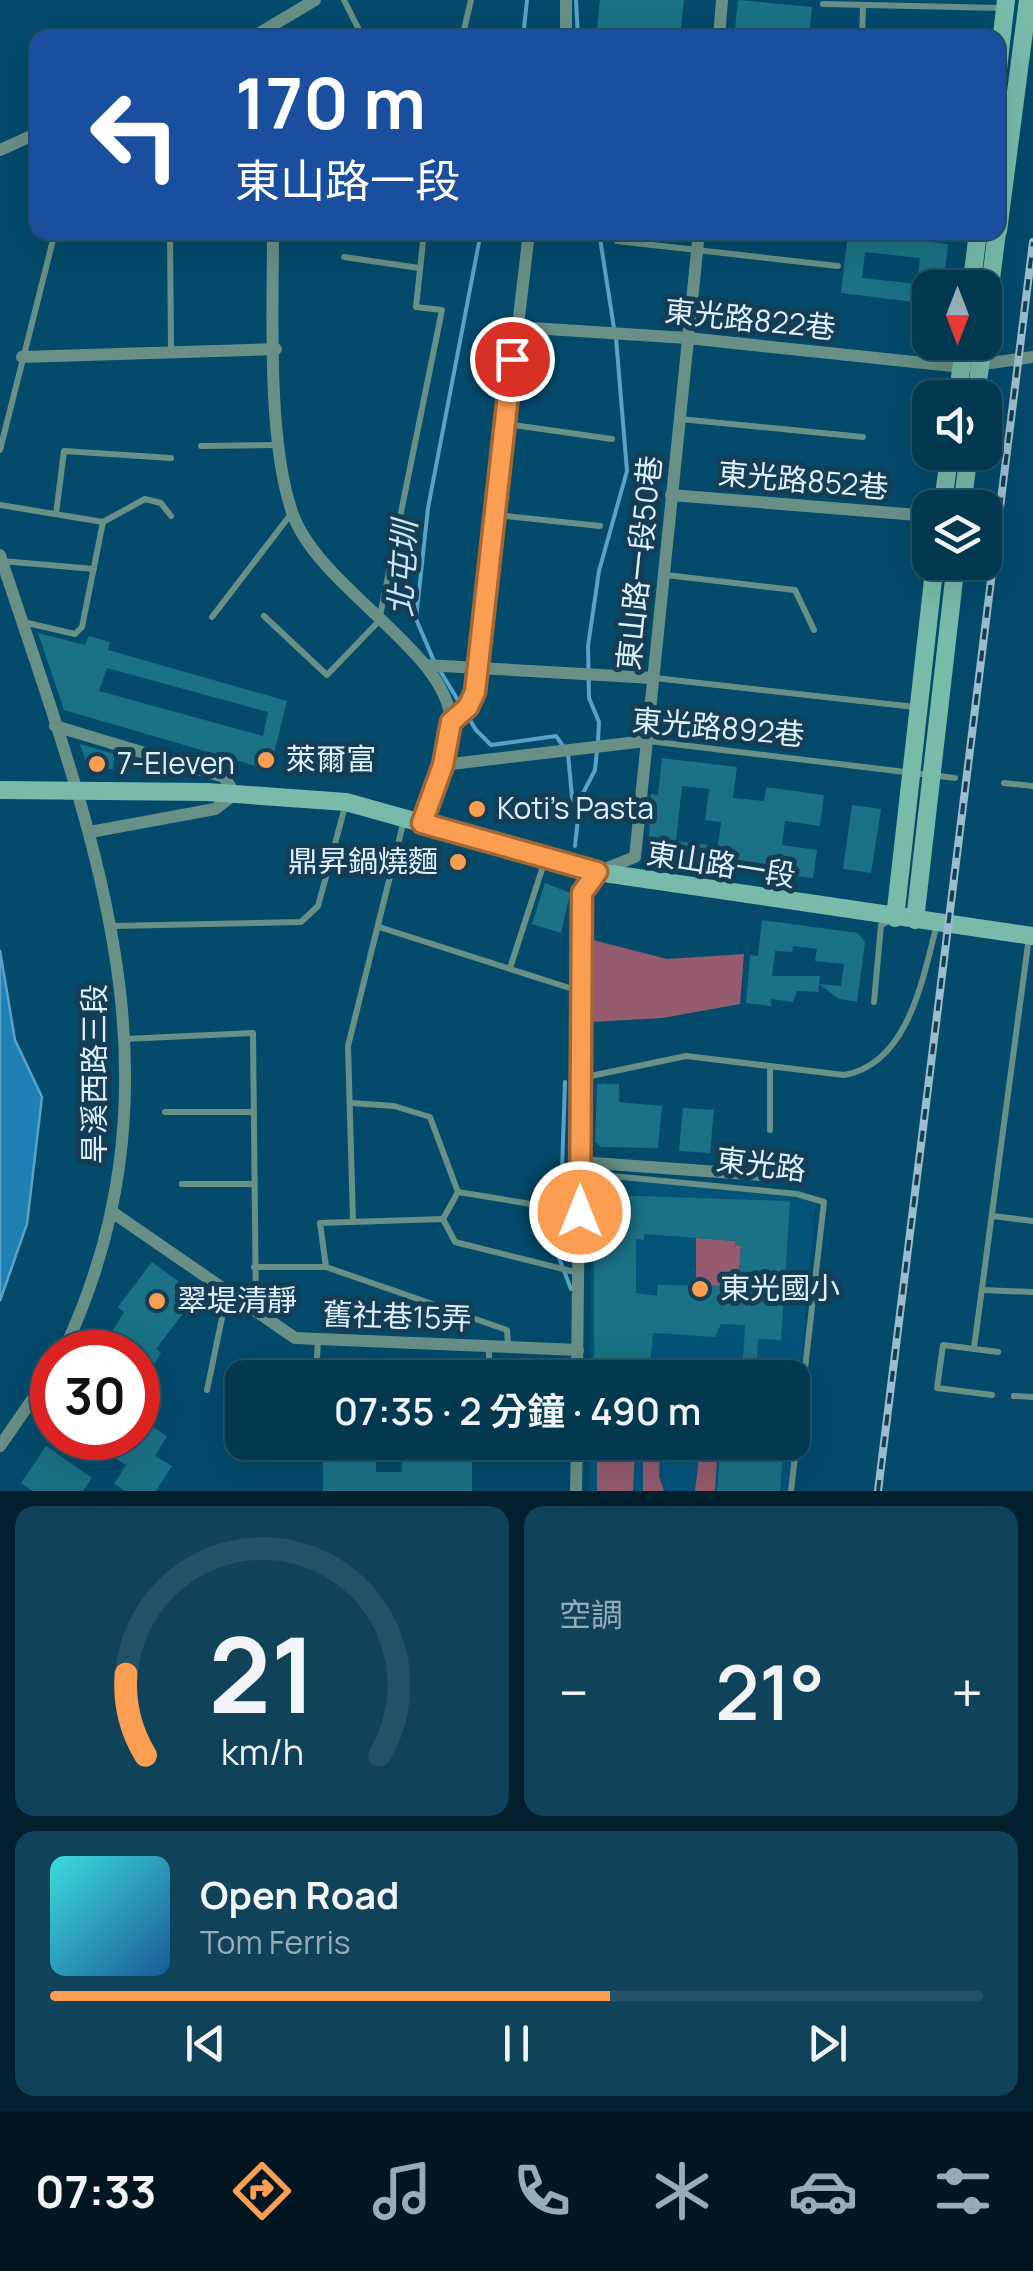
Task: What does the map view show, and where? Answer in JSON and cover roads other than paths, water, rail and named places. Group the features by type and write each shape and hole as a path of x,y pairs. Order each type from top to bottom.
{"street":[{"path":"275,30 315,0"},
{"path":"566,0 566,30"},
{"path":"720,30 722,0"},
{"path":"1005,172 1028,0"},
{"path":"1002,30 1005,4"},
{"path":"0,150 30,136"},
{"path":"273,240 281,445 292,513 350,594 425,665 439,685 451,722 443,765 413,820"},
{"path":"451,722 468,707 478,667 528,240"},
{"name":"東山路一段50巷","path":"597,872 635,857 699,240"},
{"path":"973,270 977,240"},
{"path":"992,270 996,240"},
{"name":"東光路822巷","path":"516,327 687,338 971,366 1033,357"},
{"path":"22,357 276,349"},
{"path":"969,360 973,380"},
{"path":"965,380 974,360"},
{"name":"東光路852巷","path":"672,495 912,515"},
{"name":"旱溪西路三段","path":"1,558 90,832 123,993 123,1156 91,1287 72,1330"},
{"path":"895,918 908,772 933,580"},
{"path":"915,920 954,580"},
{"path":"425,665 653,678"},
{"path":"55,726 224,776 236,794 215,809 90,832"},
{"name":"東光路892巷","path":"443,765 646,741"},
{"name":"東山路一段","path":"0,790 236,794 346,802 597,872 1031,935"},
{"path":"578,1360 582,893 597,872"},
{"path":"580,1167 773,1176"},
{"name":"舊社巷15弄","path":"112,1212 295,1338 578,1350"},
{"path":"0,1446 30,1403"},
{"path":"576,1491 577,1460"}],"lane":[{"path":"344,0 359,30"},
{"path":"464,30 471,0"},
{"path":"823,4 1005,4"},
{"path":"862,30 863,5"},
{"path":"0,450 54,240"},
{"path":"170,240 172,354"},
{"path":"264,616 327,675 379,622 442,310 416,307 423,240"},
{"path":"617,241 838,266"},
{"path":"344,257 419,268"},
{"path":"679,419 863,437"},
{"path":"506,424 612,439"},
{"path":"201,446 281,445"},
{"path":"56,514 64,451 171,458"},
{"path":"0,504 103,522 145,498 161,503 171,516"},
{"path":"212,617 292,513"},
{"path":"497,515 600,526"},
{"path":"22,622 74,634 82,627 103,522"},
{"path":"1,558 94,569"},
{"path":"664,575 795,590 814,630"},
{"path":"653,678 936,710"},
{"name":"東光路892巷","path":"646,741 955,778"},
{"path":"1004,783 1033,786"},
{"path":"112,926 301,922 318,906 346,802"},
{"path":"353,1221 348,1046 378,927 413,820"},
{"path":"510,968 546,859"},
{"path":"874,1002 881,926 895,918"},
{"path":"581,1078 686,1056 844,1075 873,1065 908,1021 938,923"},
{"path":"378,927 579,991"},
{"path":"974,1348 1031,935"},
{"path":"123,1039 254,1033 256,1314"},
{"path":"770,1066 770,1130"},
{"path":"352,1103 394,1106 430,1117 458,1192"},
{"path":"165,1112 254,1112"},
{"name":"東光路","path":"580,1167 797,1194 824,1202 791,1491"},
{"path":"182,1184 253,1184"},
{"path":"458,1192 580,1212"},
{"path":"442,1219 458,1192"},
{"path":"993,1216 1033,1221"},
{"path":"326,1267 320,1223 442,1219"},
{"path":"442,1219 455,1242 581,1274"},
{"path":"254,1267 326,1267 507,1330 508,1346"},
{"path":"982,1290 1033,1292"},
{"path":"207,1390 227,1294"},
{"path":"317,1360 318,1339"},
{"path":"992,1395 937,1388 943,1345 998,1352"},
{"path":"489,1346 489,1360"},
{"path":"1014,1396 1033,1397"}],"waterway":[{"name":"北屯圳","path":"524,30 527,0"},
{"name":"北屯圳","path":"576,0 578,30"},
{"name":"北屯圳","path":"434,661 416,619 428,508 479,240"},
{"name":"北屯圳","path":"600,240 614,328"},
{"name":"北屯圳","path":"598,741 599,722 589,698 588,646 599,571 627,471 616,338"},
{"name":"北屯圳","path":"439,669 476,730 491,745 556,736 563,746"},
{"name":"北屯圳","path":"575,846 580,799 595,770 597,750"},
{"name":"北屯圳","path":"568,754 572,797 579,811"},
{"path":"565,1082 559,1258 571,1289"}],"railway":[{"path":"878,1491 1033,242"}],"place":[{"name":"萊爾富","path":"266,760"},
{"name":"7-Eleven","path":"97,764"},
{"name":"Koti's Pasta","path":"477,809"},
{"name":"鼎昇鍋燒麵","path":"458,862"},
{"name":"東光國小","path":"700,1289"},
{"name":"翠堤清靜","path":"157,1301"}]}
